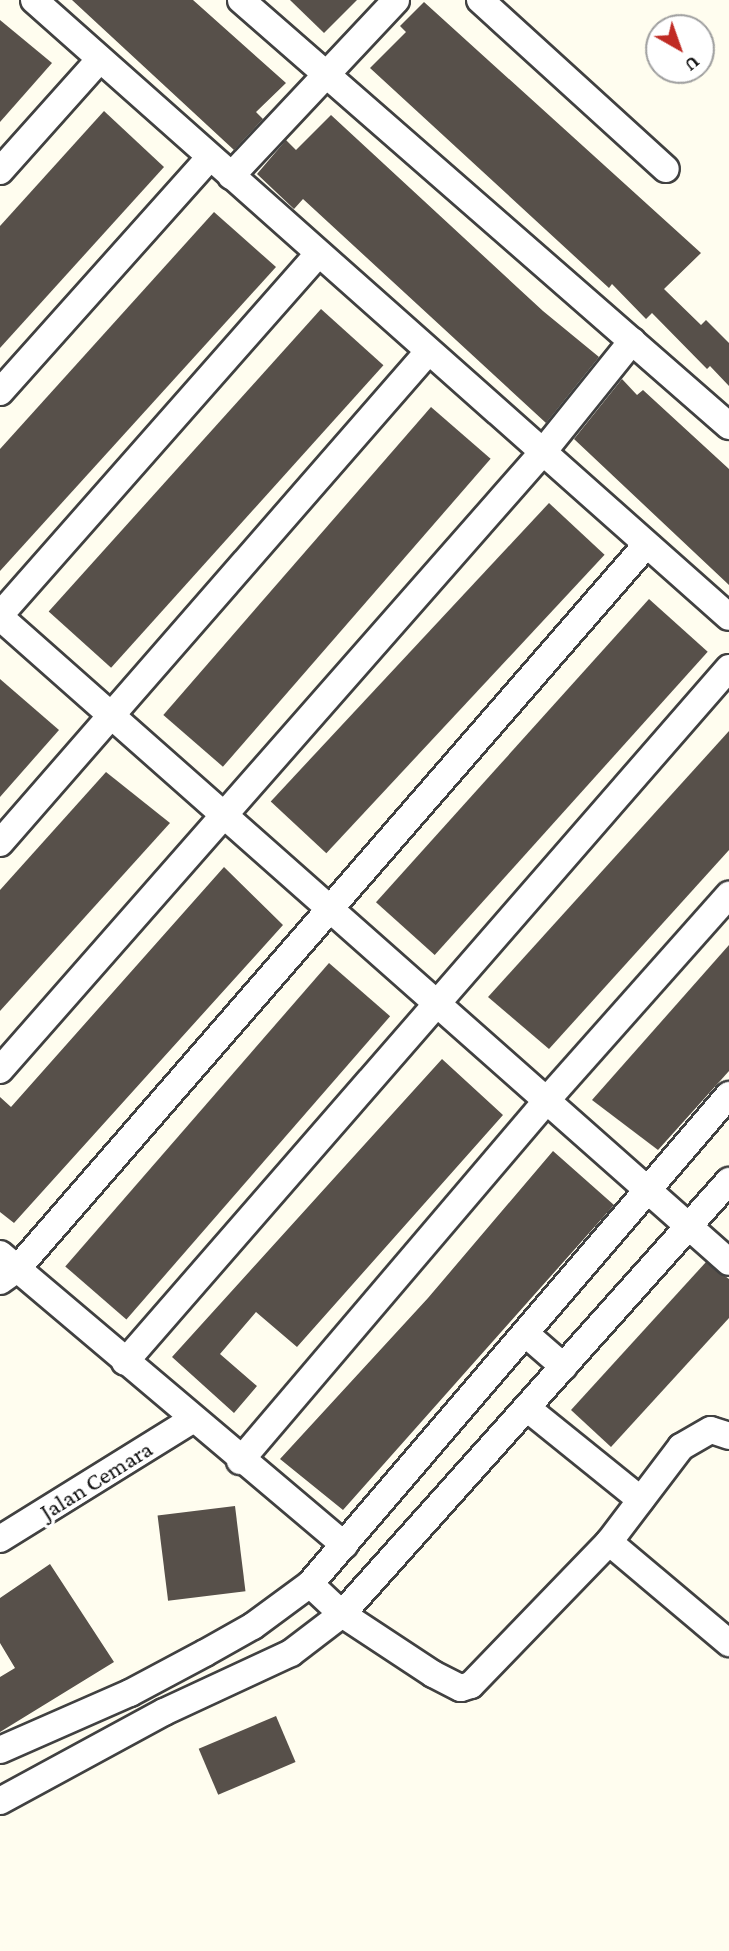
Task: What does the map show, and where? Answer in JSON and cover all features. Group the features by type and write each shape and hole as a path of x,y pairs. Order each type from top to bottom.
{"street":[{"path":"34,0 729,617"},
{"path":"241,0 729,426"},
{"path":"231,176 396,0"},
{"path":"480,0 666,169"},
{"path":"0,171 100,59"},
{"path":"0,393 210,157"},
{"path":"318,254 0,616 729,1262"},
{"path":"0,1070 222,812 542,453 632,341"},
{"path":"0,843 428,352"},
{"path":"344,1545 240,1461 125,1362 6,1268 330,907 647,544"},
{"path":"125,1362 729,668"},
{"path":"240,1461 546,1101 729,895"},
{"path":"0,1750 130,1693 195,1659 253,1626 310,1584 650,1191 729,1095"},
{"path":"4,1790 291,1653 342,1614 690,1228 729,1181"},
{"path":"526,1334 564,1367"},
{"path":"527,1408 641,1500"},
{"name":"Jalan Cemara","path":"0,1539 192,1420"},
{"path":"310,1584 342,1614 461,1688 482,1679 545,1604 609,1542 681,1447 711,1430 727,1432"},
{"path":"609,1542 729,1643"}],"building":[{"path":"72,0 193,0 286,83 256,112 263,119 234,150"},
{"path":"290,0 357,0 324,33"},
{"path":"424,2 701,253 664,289 701,325 706,320 729,343 729,386 710,366 707,369 652,313 646,319 612,284 609,288 370,68 406,32 400,26"},
{"path":"0,20 52,63 0,122"},
{"path":"104,111 164,167 0,348 0,226"},
{"path":"331,115 543,311 599,357 546,423 303,199 294,209 257,174 286,140 296,150"},
{"path":"214,212 276,267 0,571 0,449"},
{"path":"321,309 383,365 111,668 49,611"},
{"path":"622,379 637,395 643,390 729,469 729,585 574,439"},
{"path":"431,407 491,459 223,767 163,715"},
{"path":"549,503 605,555 326,853 271,801"},
{"path":"649,599 708,652 435,955 376,902"},
{"path":"0,679 59,730 0,797"},
{"path":"729,731 729,850 549,1049 488,997"},
{"path":"106,772 170,823 0,1011 0,890"},
{"path":"224,867 283,925 14,1223 0,1212 0,1097 11,1107"},
{"path":"729,945 729,1071 658,1150 592,1100"},
{"path":"329,963 390,1016 126,1320 65,1266"},
{"path":"442,1059 503,1115 297,1347 256,1312 220,1354 257,1386 234,1413 172,1357"},
{"path":"553,1151 614,1205 343,1510 280,1459 428,1298"},
{"path":"706,1262 729,1279 729,1318 611,1447 571,1410"},
{"path":"235,1506 245,1591 168,1601 158,1516"},
{"path":"50,1564 114,1662 0,1732 0,1677 15,1668 0,1643 0,1598"},
{"path":"276,1716 296,1762 218,1795 199,1749"}]}
